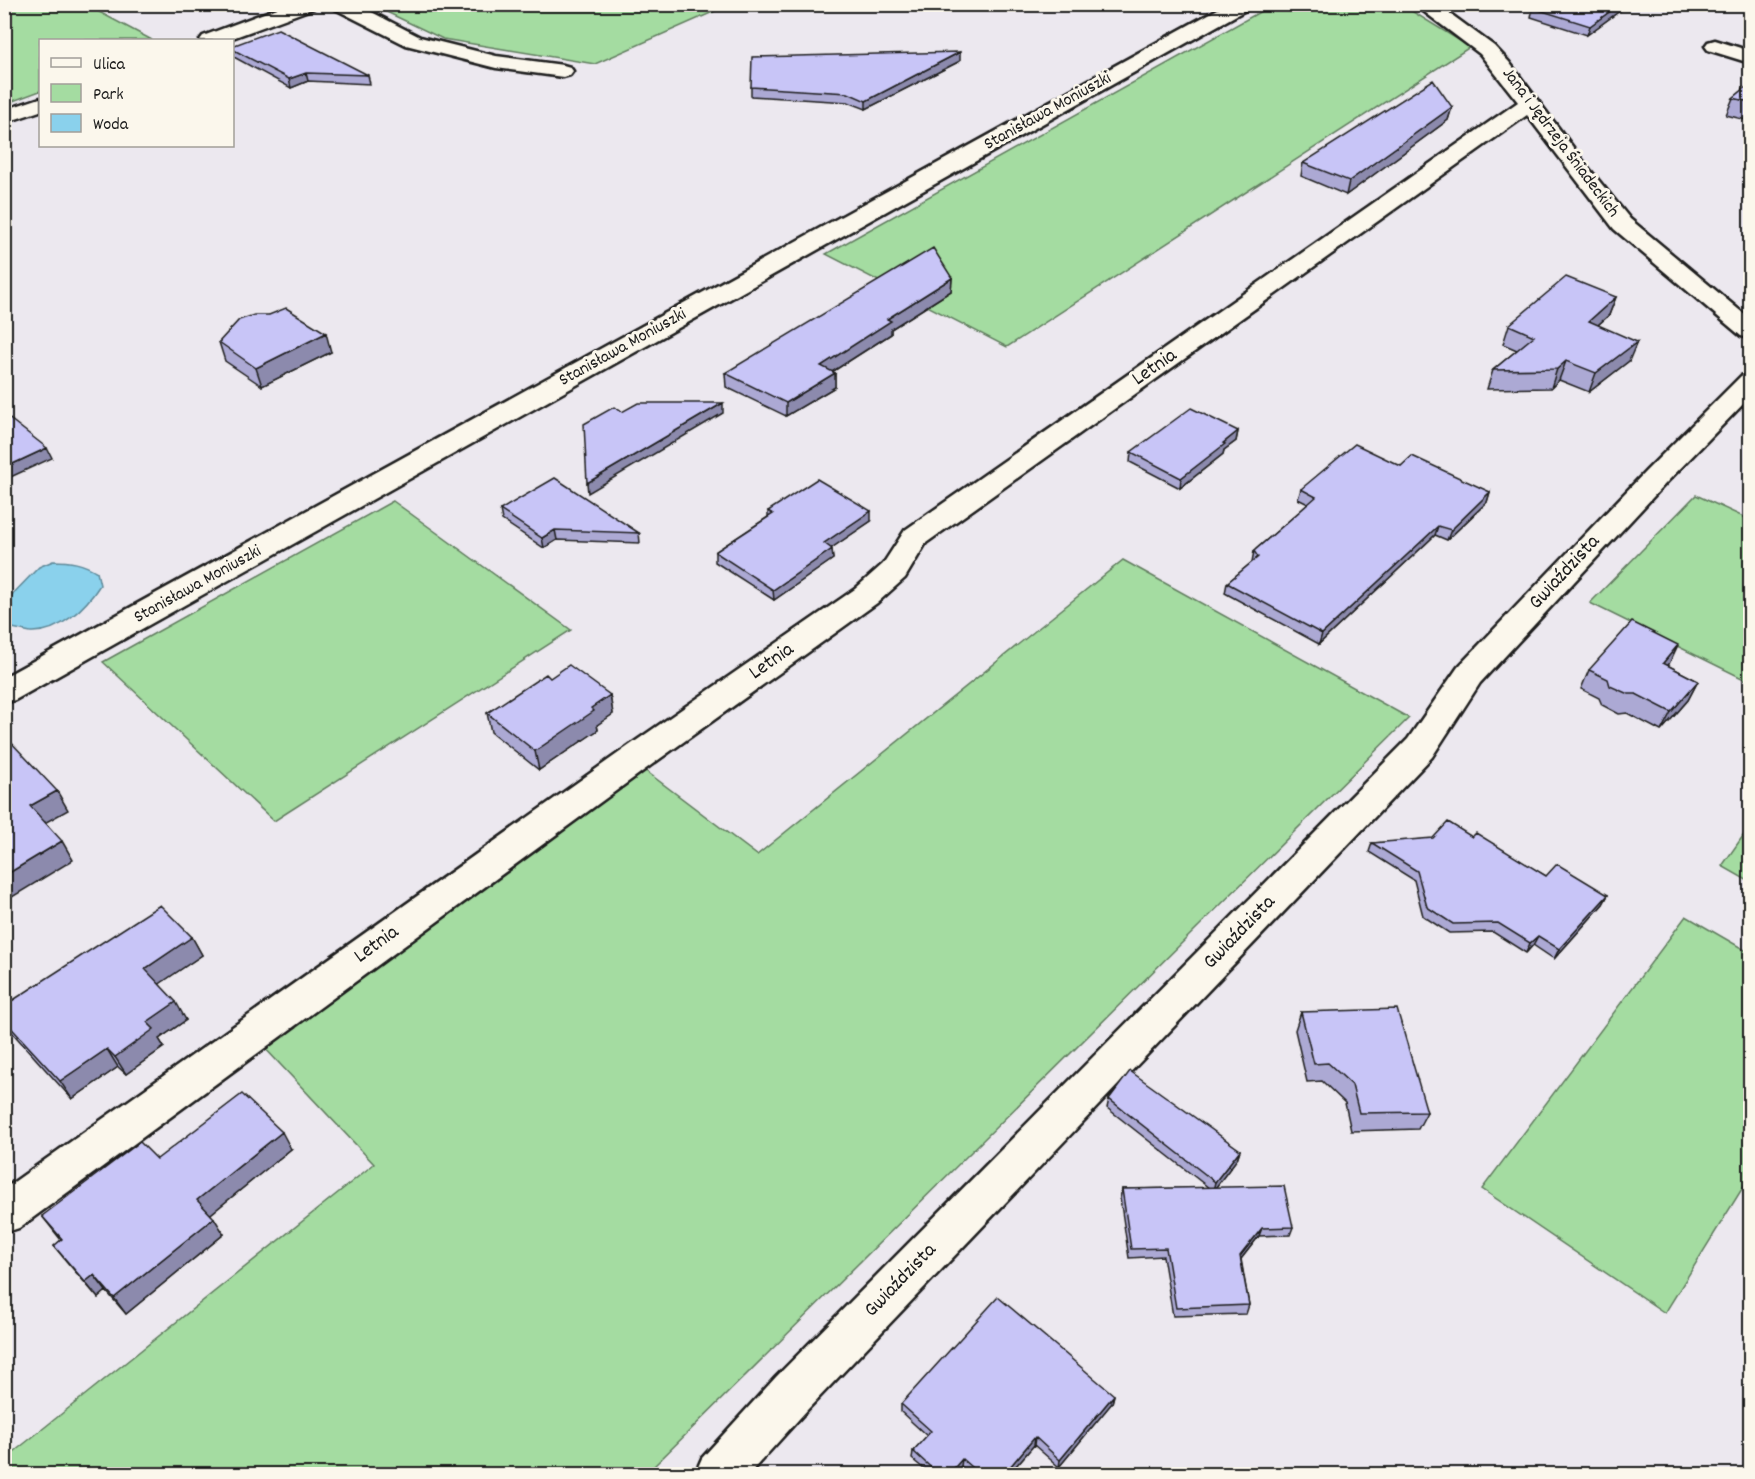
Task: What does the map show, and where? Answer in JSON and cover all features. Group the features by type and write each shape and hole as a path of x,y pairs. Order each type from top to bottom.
{"street":[{"path":"213,39 307,4"},
{"path":"340,4 413,41 496,62 563,71"},
{"name":"Stanisława Moniuszki","path":"4,692 1242,4"},
{"name":"Jana i Jędrzeja Śniadeckich","path":"1423,4 1487,50 1622,224 1750,331"},
{"path":"1715,46 1750,57"},
{"name":"Letnia","path":"4,1214 632,761 866,596 894,571 915,537 1530,103"},
{"path":"4,117 39,104"},
{"name":"Gwiaździsta","path":"718,1474 800,1385 1420,748 1469,675 1656,477 1750,382"}],"green space":[{"path":"75,4 81,8 88,6 150,39 39,39 39,91 5,104 5,5"},
{"path":"372,5 729,5 595,64 443,39"},
{"path":"1272,5 1402,5 1470,47 1007,347 826,254"},
{"path":"1696,495 1750,520 1750,682 1590,603"},
{"path":"393,501 571,630 274,821 103,662"},
{"path":"1123,560 1409,718 646,1474 5,1474 5,1459 374,1164 263,1046 643,769 757,855"},
{"path":"1750,826 1750,882 1722,866"},
{"path":"1686,916 1750,953 1750,1176 1665,1313 1482,1189"}],"water":[{"path":"53,561 87,566 97,572 100,585 80,610 52,628 31,632 12,628 5,617 5,602 39,567"}],"building":[{"path":"1539,4 1620,4 1590,26 1533,8"},
{"path":"278,29 368,75 306,73 289,79 234,50 234,45"},
{"path":"960,52 866,101 848,93 751,87 752,57"},
{"path":"1433,80 1452,107 1349,181 1303,163"},
{"path":"1750,84 1750,102 1733,98"},
{"path":"933,248 952,278 887,319 891,321 821,366 835,373 786,403 725,373"},
{"path":"1566,277 1616,297 1589,321 1637,342 1596,373 1566,361 1557,369 1493,370 1534,336 1509,325"},
{"path":"286,308 326,333 256,368 219,342 239,320 254,315 269,315"},
{"path":"638,403 723,403 587,483 584,424 614,407 622,412"},
{"path":"1191,408 1238,431 1181,478 1131,452"},
{"path":"4,416 6,416 47,448 4,468"},
{"path":"1355,444 1401,466 1412,456 1490,492 1451,530 1438,526 1322,634 1227,583 1258,557 1254,551 1316,497 1301,489"},
{"path":"555,478 639,533 555,530 542,538 500,510"},
{"path":"817,479 871,511 824,543 832,549 773,590 715,552 773,514 768,511"},
{"path":"1632,622 1678,645 1663,663 1698,681 1671,712 1636,694 1628,694 1610,686 1608,679 1589,670"},
{"path":"569,665 610,695 591,708 594,711 535,751 487,713 546,674 550,678"},
{"path":"7,738 57,791 30,806 62,841 4,876 4,739"},
{"path":"1448,822 1472,837 1476,833 1546,876 1557,864 1608,895 1559,949 1538,936 1530,943 1498,923 1453,924 1427,907 1417,871 1372,843 1433,838"},
{"path":"160,905 192,937 145,969 176,1002 147,1022 154,1029 115,1057 107,1049 60,1081 4,1020 4,1006"},
{"path":"1397,1009 1427,1112 1359,1113 1352,1085 1328,1063 1314,1064 1301,1012"},
{"path":"1130,1071 1240,1150 1215,1182 1109,1099"},
{"path":"242,1094 282,1132 197,1200 214,1218 114,1298 94,1275 85,1282 54,1246 62,1239 42,1216 140,1142 157,1159"},
{"path":"1284,1186 1293,1227 1262,1228 1240,1256 1249,1305 1176,1308 1166,1248 1131,1249 1122,1189"},
{"path":"998,1297 1114,1395 1060,1460 1035,1437 1004,1474 979,1474 962,1459 949,1474 938,1474 913,1451 931,1431 901,1404"}]}
